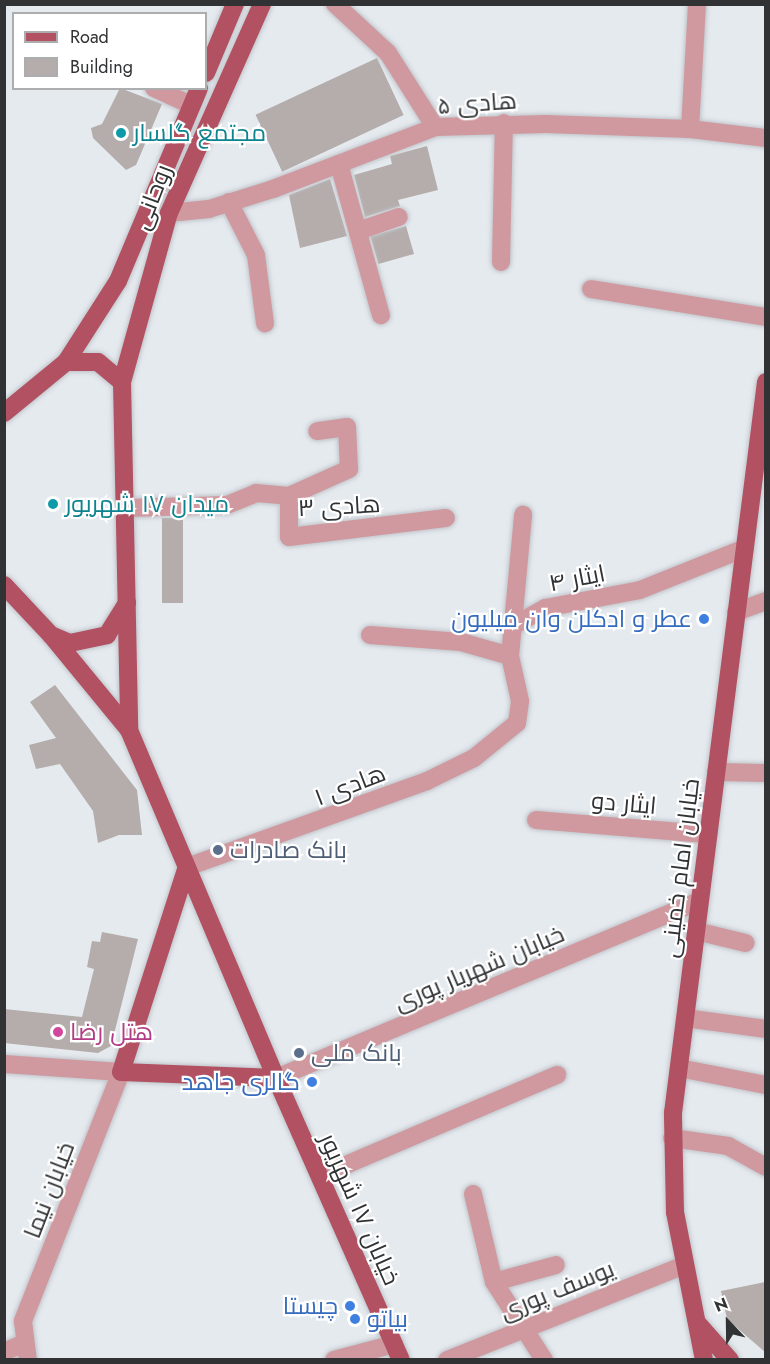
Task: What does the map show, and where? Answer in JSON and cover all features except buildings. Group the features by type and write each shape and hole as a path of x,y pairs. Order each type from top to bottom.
{"main road":[{"path":"207,71 235,4"},
{"name":"روحانی","path":"122,382 169,213 262,4"},
{"path":"222,35 244,46"},
{"name":"روحانی","path":"66,362 118,281 198,90"},
{"path":"4,413 66,362 98,362 122,382 128,508 129,730"},
{"name":"خیابان امام خمینی","path":"704,1359 684,1265 672,1180 672,1138 708,834 764,406 765,382"},
{"path":"4,585 51,634 129,730 187,867 121,1072 276,1078"},
{"path":"51,634 70,643 107,635 128,601"},
{"name":"خیابان ۱۷ شهریور","path":"187,867 276,1078 397,1352"},
{"path":"696,1320 730,1359"}],"street":[{"path":"335,4 388,53 435,127"},
{"path":"690,129 697,4"},
{"path":"158,90 191,105"},
{"path":"501,262 504,123"},
{"name":"هادی ۵","path":"169,213 229,202 339,164 435,127 504,123 690,129 765,138"},
{"path":"339,164 381,315"},
{"path":"229,202 256,255 265,323"},
{"path":"358,231 399,217"},
{"path":"591,289 765,317"},
{"path":"289,496 349,468 347,427 317,431"},
{"name":"هادی ۳","path":"128,508 227,505 256,493 289,496 290,537 446,518"},
{"path":"370,635 461,642 510,656 523,514"},
{"name":"ایثار ۴","path":"511,627 545,608 640,591 745,548"},
{"path":"736,612 765,600"},
{"name":"هادی ۱","path":"187,867 427,781 474,758 517,723 520,701 510,656"},
{"path":"716,772 765,773"},
{"name":"ایثار دو","path":"536,820 708,834"},
{"name":"خیابان شهریار پوری","path":"276,1078 700,901"},
{"path":"696,931 746,943"},
{"path":"685,1018 765,1029"},
{"path":"4,1064 121,1072"},
{"path":"679,1068 765,1085"},
{"name":"خیابان نیما","path":"25,1352 23,1321 121,1072"},
{"path":"320,1176 557,1075"},
{"path":"672,1138 728,1146 763,1161"},
{"path":"473,1194 494,1282 544,1359"},
{"path":"494,1282 556,1265"},
{"name":"یوسف پوری","path":"447,1359 684,1265"},
{"path":"4,1352 25,1352"},
{"path":"334,1359 397,1352"}],"place":[{"name":"مجتمع گلسار","path":"121,133"},
{"name":"میدان ۱۷ شهریور","path":"53,504"},
{"name":"عطر و ادکلن وان میلیون","path":"704,619"},
{"name":"بانک صادرات","path":"218,850"},
{"name":"هتل رضا","path":"58,1032"},
{"name":"بانک ملی","path":"299,1053"},
{"name":"گالری جاهد","path":"312,1082"},
{"name":"چیستا","path":"350,1306"},
{"name":"بیاتو","path":"355,1319"}]}
